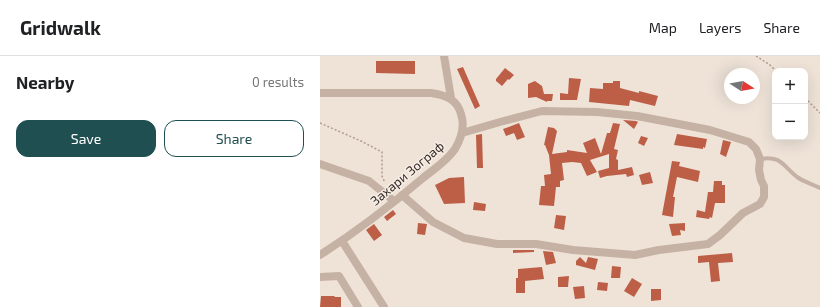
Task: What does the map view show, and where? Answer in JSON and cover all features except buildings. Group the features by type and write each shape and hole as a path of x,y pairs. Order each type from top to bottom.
{"street":[{"path":"444,56 451,98"},
{"path":"320,93 431,93 451,98"},
{"name":"Захари Зограф","path":"320,255 342,241 394,202 448,157 458,144 462,133 463,122 459,107 451,98"},
{"path":"402,195 433,222 464,238 497,244 536,244 574,250 635,255 659,250 708,244 720,235 743,213 760,204 764,197 764,186 759,170 760,159 756,149 749,142 716,132 637,116 597,112 542,111 462,133"},
{"path":"320,164 369,181 394,202"},
{"path":"342,241 384,307"},
{"path":"320,277 339,276 358,307"}],"lane":[{"path":"760,159 771,157 777,159 798,178 820,188"}],"path":[{"path":"756,56 773,68"},
{"path":"808,101 820,113"},
{"path":"320,123 382,152 382,176 388,188"}]}
